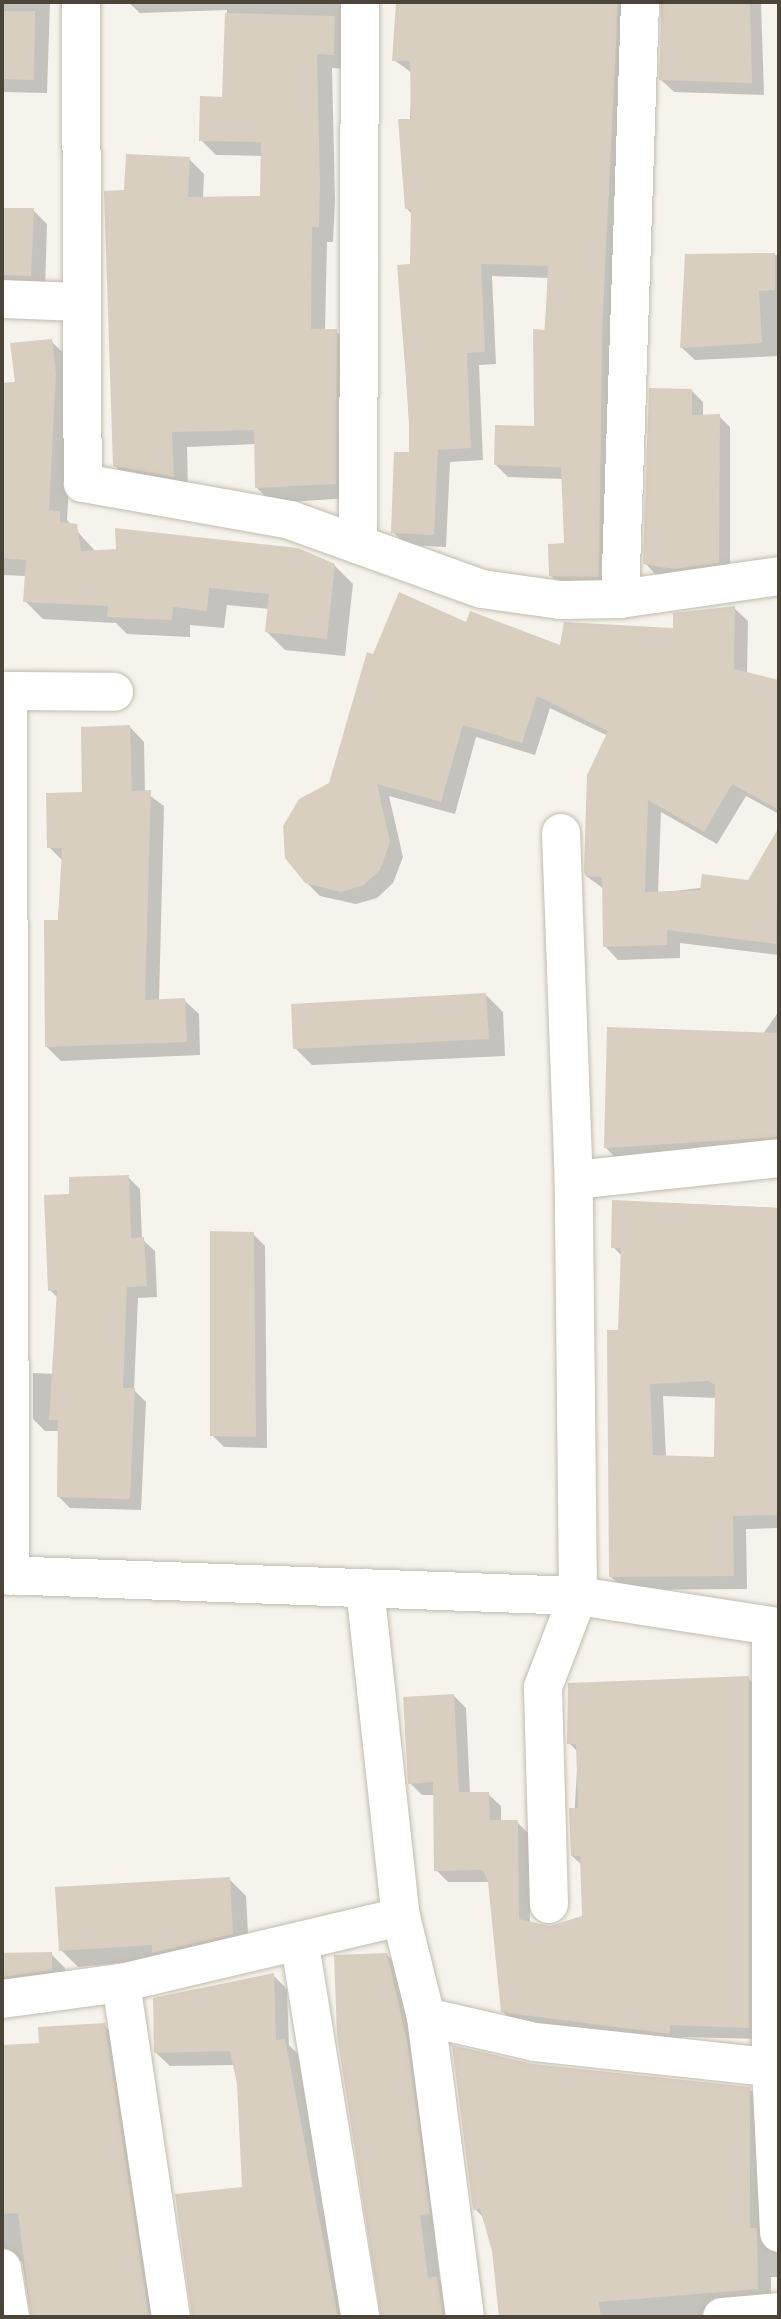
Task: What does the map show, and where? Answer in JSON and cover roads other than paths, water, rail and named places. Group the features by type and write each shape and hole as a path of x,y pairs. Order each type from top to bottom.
{"street":[{"path":"81,2 83,483 199,501 358,539 482,589 560,600 620,599 779,576"},
{"path":"358,539 360,2"},
{"path":"620,599 640,2"},
{"path":"2,299 81,302"},
{"path":"114,692 8,691 6,1576 578,1596 775,1627 775,2068 779,2233"},
{"path":"549,1904 543,1687 578,1596 574,1180 561,833"},
{"path":"574,1180 779,1158"},
{"path":"365,1588 401,1917 426,2017 465,2317"},
{"path":"2,1999 121,1983 300,1945 401,1917"},
{"path":"300,1945 360,2317"},
{"path":"121,1983 171,2317"},
{"path":"426,2017 535,2042 775,2068"},
{"path":"2,2268 10,2317"},
{"path":"722,2317 779,2312"}]}
